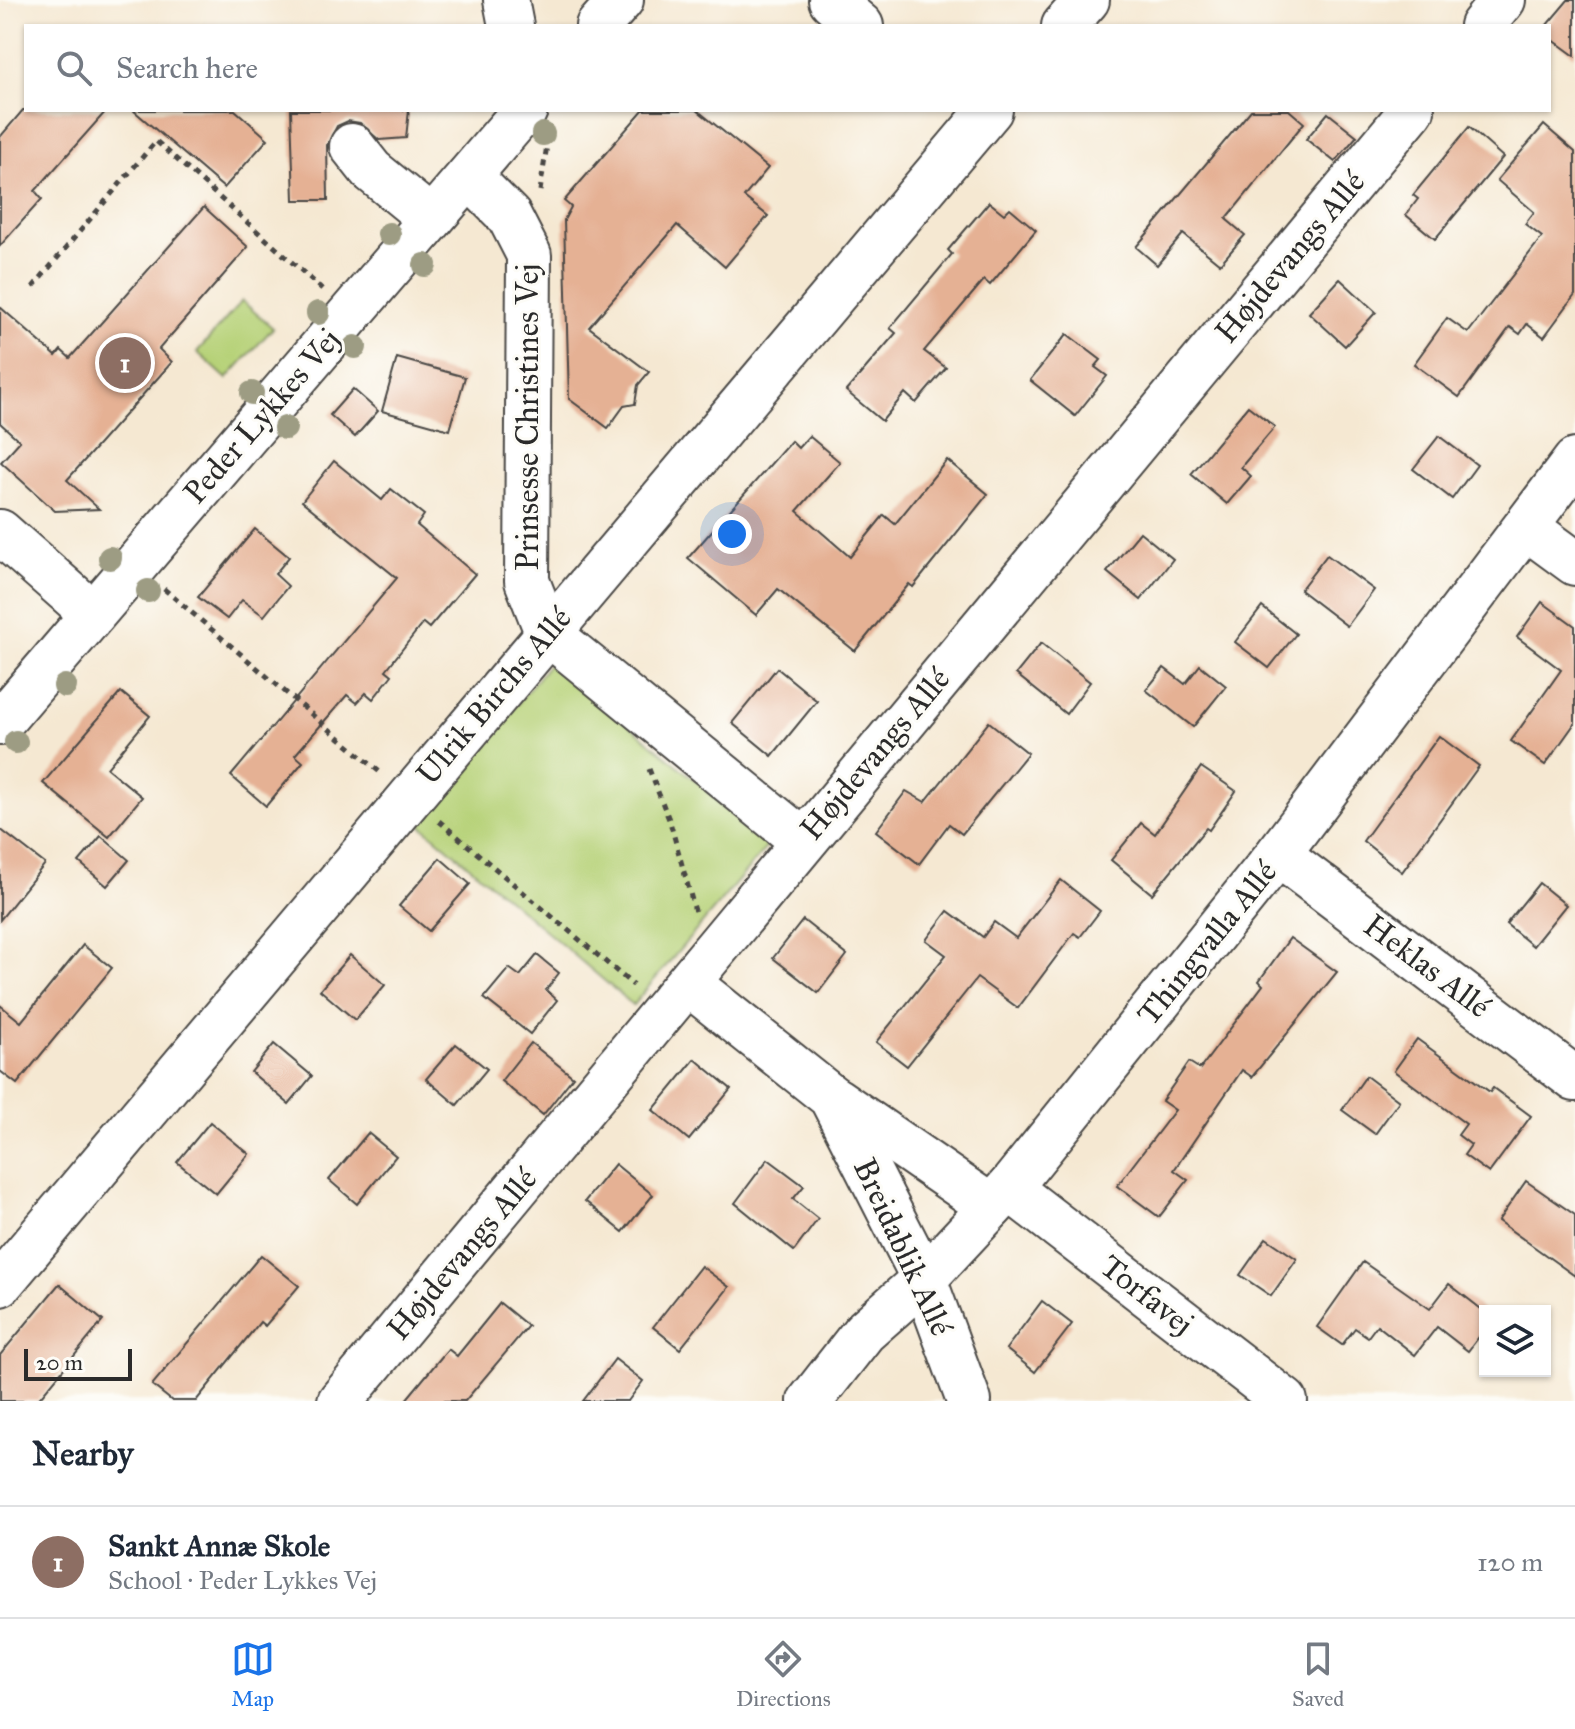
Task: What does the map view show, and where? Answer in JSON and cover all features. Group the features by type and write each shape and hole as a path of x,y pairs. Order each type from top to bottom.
{"street":[{"path":"506,0 511,24"},
{"path":"600,24 621,0"},
{"path":"831,0 859,24"},
{"path":"1066,24 1087,0"},
{"path":"1484,24 1503,0"},
{"name":"Højdevangs Allé","path":"340,1401 1410,112"},
{"name":"Ulrik Birchs Allé","path":"0,1284 547,632 974,115"},
{"name":"Peder Lykkes Vej","path":"0,723 469,176 537,122"},
{"path":"352,146 371,170 431,219"},
{"name":"Prinsesse Christines Vej","path":"469,176 509,216 529,255 527,581 547,632 803,841"},
{"name":"Thingvalla Allé","path":"810,1401 864,1332 924,1279 1000,1198 1278,854 1575,461"},
{"path":"1526,527 1575,563"},
{"path":"0,532 93,614"},
{"name":"Heklas Allé","path":"1278,854 1575,1079"},
{"name":"Breidablik Allé","path":"698,971 831,1097 1000,1198"},
{"name":"Breidablik Allé","path":"831,1097 924,1279 969,1401"},
{"name":"Torfavej","path":"1000,1198 1285,1401"}],"path":[{"path":"537,122 539,194"},
{"path":"33,287 156,141 350,314"},
{"path":"648,765 670,822 698,971"}],"green space":[{"path":"242,301 273,328 227,379 197,352"},
{"path":"552,660 770,843 633,1005 421,825"}],"building":[{"path":"1568,0 1575,0 1575,56 1551,38 1551,24 1548,24"},
{"path":"23,110 105,112 35,191 42,199 0,246 0,137"},
{"path":"135,112 237,112 268,139 224,188"},
{"path":"291,112 409,112 406,138 379,140 360,123 348,121 337,126 327,145 328,200 294,200"},
{"path":"641,112 699,112 768,168 744,197 768,216 725,267 677,225 589,327 649,372 638,385 635,404 624,406 608,428 569,399 564,220 571,207 564,201"},
{"path":"1249,112 1291,112 1304,123 1226,219 1245,235 1220,264 1183,234 1157,265 1136,247"},
{"path":"1328,113 1357,136 1335,162 1306,139"},
{"path":"1544,125 1575,152 1575,295 1544,337 1527,324 1520,334 1510,327 1459,397 1414,364 1447,318 1468,333 1542,237 1525,224 1534,212 1497,180"},
{"path":"1469,127 1503,157 1435,239 1406,215 1418,199 1413,195"},
{"path":"989,202 1004,214 1010,208 1036,230 990,285 984,280 924,351 946,368 916,403 905,393 882,421 846,391 896,333 890,328 952,254 948,250"},
{"path":"204,207 248,247 159,349 172,362 67,480 99,509 55,511 1,462 20,441 0,423 0,307 56,356 61,350 70,358"},
{"path":"1340,279 1376,312 1345,346 1309,313"},
{"path":"1067,334 1101,360 1095,367 1107,376 1075,416 1030,380"},
{"path":"397,358 465,377 450,430 382,411"},
{"path":"353,389 378,411 355,437 330,415"},
{"path":"1248,406 1275,427 1241,467 1251,476 1227,504 1191,474"},
{"path":"809,436 840,462 797,511 850,557 884,515 895,524 947,460 988,494 913,587 909,584 855,651 778,589 756,615 688,558 791,441 798,448"},
{"path":"1439,436 1477,465 1452,499 1413,469"},
{"path":"334,461 382,500 391,489 424,515 417,525 475,574 429,628 423,623 386,670 392,675 373,699 366,693 357,703 347,695 295,755 303,762 266,806 231,776 397,578 302,501"},
{"path":"255,529 289,557 275,574 288,586 264,616 242,600 227,619 198,597"},
{"path":"1140,532 1173,559 1141,600 1107,572"},
{"path":"1327,555 1374,590 1347,626 1300,590"},
{"path":"1542,602 1575,626 1575,723 1545,765 1511,741 1561,670 1517,637"},
{"path":"1262,607 1296,634 1269,668 1235,642"},
{"path":"1041,643 1090,682 1066,714 1016,674"},
{"path":"1200,665 1226,686 1193,727 1146,690 1164,668 1185,684"},
{"path":"777,668 817,701 772,756 732,723"},
{"path":"121,692 150,716 107,768 142,797 109,837 43,783"},
{"path":"989,722 1028,753 962,834 949,824 919,864 876,831 906,791 925,802"},
{"path":"1439,736 1479,766 1402,872 1363,841"},
{"path":"1201,767 1236,791 1209,830 1206,828 1152,894 1111,860 1141,823 1155,834"},
{"path":"0,829 45,864 0,920"},
{"path":"101,836 129,860 107,886 79,862"},
{"path":"440,858 470,884 429,931 399,906"},
{"path":"1061,880 1100,911 1080,937 1074,933 1018,1008 977,978 907,1066 876,1042 946,955 926,940 948,911 983,937 994,922 1016,938"},
{"path":"1539,883 1566,905 1533,946 1506,924"},
{"path":"803,920 847,955 818,993 773,958"},
{"path":"1290,938 1337,972 1252,1077 1242,1070 1174,1170 1188,1180 1159,1217 1117,1186 1175,1110 1162,1101 1189,1062 1200,1069 1263,985 1259,981"},
{"path":"83,945 112,968 17,1084 0,1071 0,1005 21,1022"},
{"path":"350,955 385,985 355,1020 320,990"},
{"path":"537,955 559,973 546,990 557,1000 530,1034 484,998 509,968 520,976"},
{"path":"1417,1039 1490,1092 1493,1088 1531,1116 1489,1173 1464,1155 1471,1145 1458,1135 1466,1124 1394,1071"},
{"path":"531,1043 573,1077 543,1115 501,1081"},
{"path":"274,1044 312,1076 289,1104 251,1072"},
{"path":"456,1044 487,1069 457,1105 426,1079"},
{"path":"695,1059 731,1089 689,1140 653,1110"},
{"path":"1366,1076 1399,1101 1375,1134 1342,1110"},
{"path":"210,1122 249,1154 216,1194 177,1162"},
{"path":"368,1133 396,1156 357,1204 329,1180"},
{"path":"768,1159 804,1186 793,1199 818,1219 794,1251 735,1203"},
{"path":"615,1164 653,1195 623,1232 585,1201"},
{"path":"1526,1181 1575,1215 1575,1276 1498,1221"},
{"path":"1266,1238 1297,1259 1271,1296 1240,1275"},
{"path":"261,1255 299,1286 265,1326 260,1322 196,1401 172,1401 152,1385"},
{"path":"1363,1262 1430,1309 1449,1284 1479,1307 1479,1337 1468,1351 1437,1327 1415,1355 1377,1325 1368,1337 1355,1328 1342,1345 1317,1327"},
{"path":"701,1266 729,1287 680,1349 653,1327"},
{"path":"59,1284 103,1321 37,1401 0,1401 0,1355"},
{"path":"1042,1301 1072,1324 1035,1372 1006,1349"},
{"path":"500,1303 528,1326 465,1401 405,1401 448,1349 457,1356"},
{"path":"615,1359 643,1381 628,1401 583,1401"}],"place":[{"name":"Sankt Annæ Skole","path":"125,363"}]}
